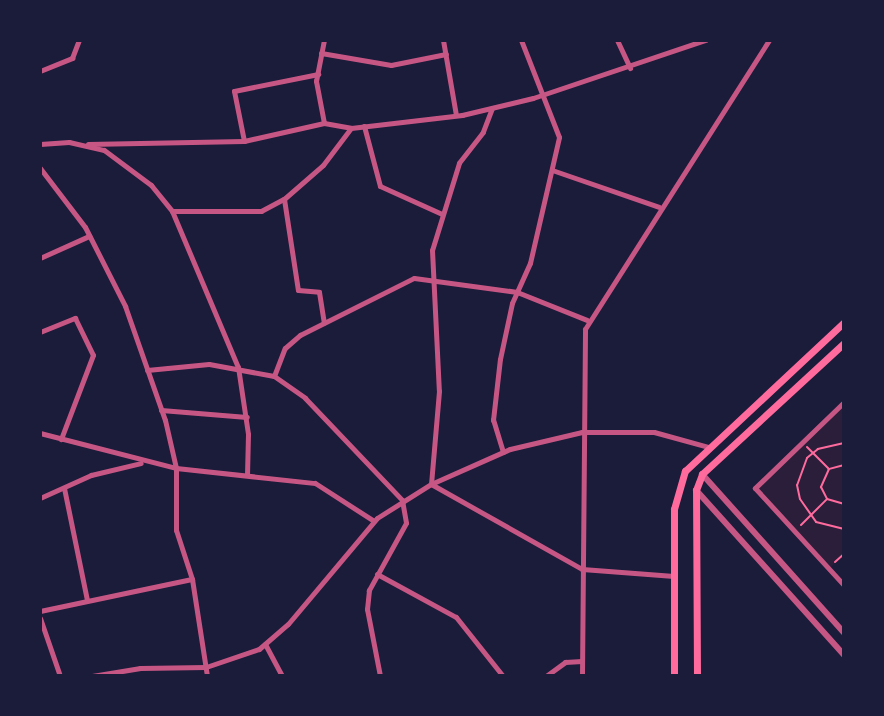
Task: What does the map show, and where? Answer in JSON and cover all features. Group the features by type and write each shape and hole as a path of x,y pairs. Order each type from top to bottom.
{"main road":[{"path":"674,676 678,488 685,471 844,322"},
{"path":"697,676 696,490 702,474 844,343"}],"street":[{"path":"40,71 72,58 79,40"},
{"path":"324,40 318,74 324,123"},
{"path":"443,40 456,115"},
{"path":"503,452 493,420 517,292 530,263 559,137 521,40"},
{"path":"617,40 630,68"},
{"path":"40,144 244,141 324,123 351,128 456,115 542,95 630,68 705,40"},
{"path":"582,676 582,432 587,320 769,40"},
{"path":"321,53 391,65 446,54"},
{"path":"244,141 234,91 318,74"},
{"path":"431,484 439,391 432,250 459,163 483,132 492,108"},
{"path":"364,126 380,186 442,214"},
{"path":"172,211 261,211 284,199 323,165 351,128"},
{"path":"81,145 126,163 172,211 238,367 247,417 247,475"},
{"path":"40,168 89,236 125,306 161,410 176,468 176,530 192,579 207,676"},
{"path":"552,170 659,207"},
{"path":"284,199 298,290 319,292 324,323"},
{"path":"40,258 89,236"},
{"path":"274,376 285,348 324,323 414,278 434,278 517,292 587,320"},
{"path":"40,332 75,318 93,355 61,439"},
{"path":"147,370 166,364 238,367 274,376 305,398 402,500 406,523 377,574 367,609 380,676"},
{"path":"844,402 755,488 844,585"},
{"path":"161,410 247,417"},
{"path":"92,676 153,667 206,667 265,644 374,521 402,500 431,484 540,438 582,432 654,432 708,447"},
{"path":"40,433 176,468 315,483 374,521"},
{"path":"40,498 144,462"},
{"path":"702,474 844,633"},
{"path":"431,484 582,569 674,576"},
{"path":"64,488 87,600"},
{"path":"696,490 844,655"},
{"path":"377,574 456,617 503,676"},
{"path":"40,611 192,579"},
{"path":"40,618 60,676"},
{"path":"265,644 282,676"},
{"path":"546,676 565,662 582,661"}],"path":[{"path":"802,443 829,469"},
{"path":"844,443 813,453 797,485 810,516 829,528 844,529"},
{"path":"827,499 822,480 829,469 844,465"},
{"path":"794,531 827,499"},
{"path":"827,499 844,504"},
{"path":"829,569 844,554"}],"shaded area":[{"path":"844,402 844,554 829,569 755,488"}]}
